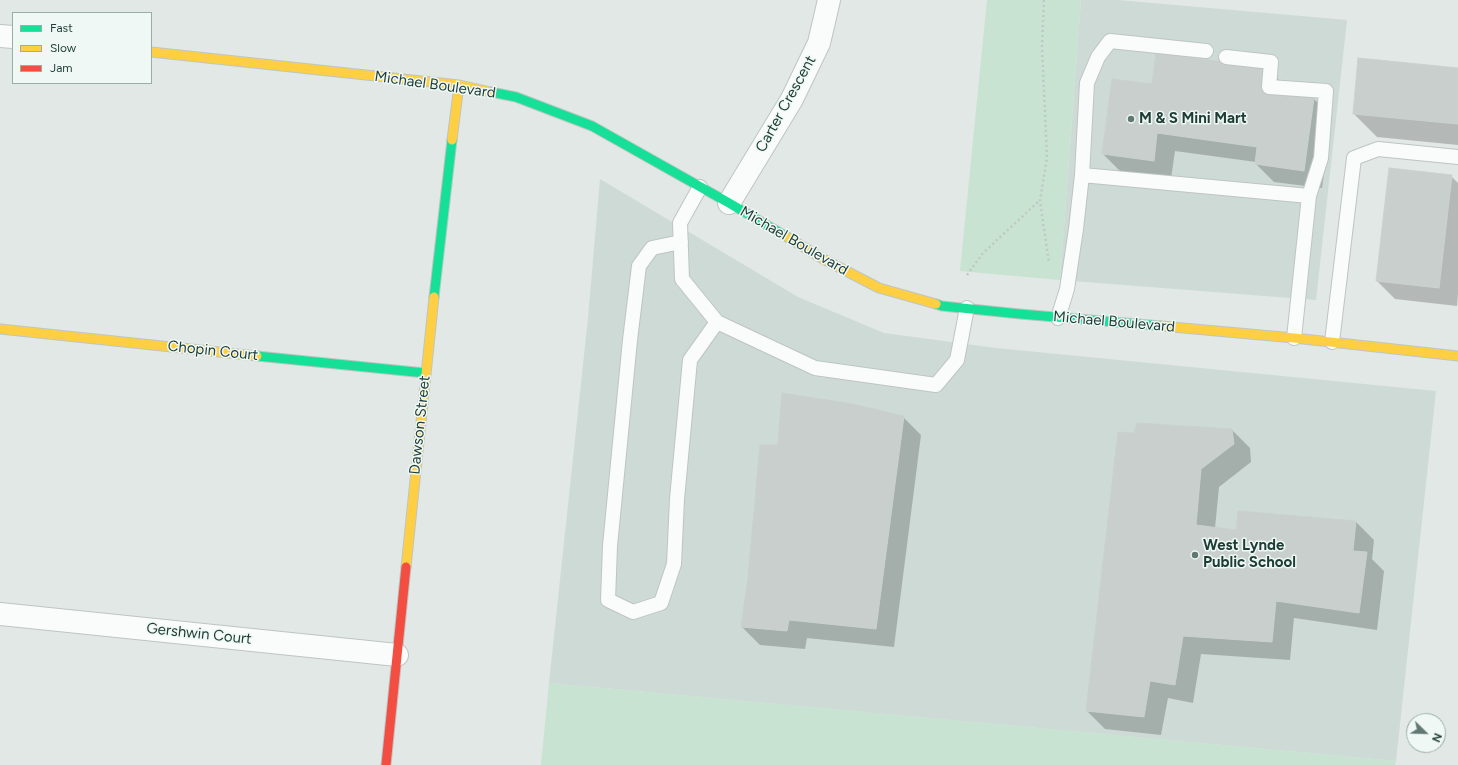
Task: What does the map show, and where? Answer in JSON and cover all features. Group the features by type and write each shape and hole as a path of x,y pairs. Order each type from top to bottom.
{"street":[{"name":"Carter Crescent","path":"729,203 792,99 819,43 829,0"},
{"path":"0,36 12,37"},
{"name":"Michael Boulevard","path":"152,52 459,85 516,97 592,126 729,203 825,260 879,288 942,306 1058,318 1294,338 1458,356"},
{"name":"Dawson Street","path":"386,765 425,373 459,85"},
{"name":"Chopin Court","path":"0,329 425,373"},
{"name":"Gershwin Court","path":"0,614 397,655"}],"lane":[{"path":"1058,318 1067,289 1082,175 1086,84 1098,57 1110,41 1206,51"},
{"path":"1226,57 1271,62 1269,87 1326,91 1321,158 1309,196 1294,338"},
{"path":"1332,342 1354,158 1378,149 1458,157"},
{"path":"1082,175 1309,196"},
{"path":"700,187 680,223 682,279 718,322 815,368 936,385 957,360 967,308"},
{"path":"681,242 652,248 639,266 630,340 611,538 608,600 633,612 661,603 674,564 677,498 690,360 718,322"}],"path":[{"path":"1044,0 1042,47 1047,157 1040,201 1050,267"},
{"path":"967,275 983,254 1040,201"}],"shaded area":[{"path":"1081,0 1118,0 1347,20 1316,300 1060,280"},
{"path":"600,179 798,297 884,333 996,348 1436,391 1396,761 549,683 588,318"}],"green space":[{"path":"987,0 1081,0 1060,280 960,271"},
{"path":"549,683 1396,761 1395,765 541,765"}],"building":[{"path":"1156,53 1268,68 1265,91 1314,98 1304,171 1255,164 1257,147 1157,133 1154,161 1102,154 1112,79 1152,84"},
{"path":"1358,58 1458,68 1458,124 1353,114"},
{"path":"1389,168 1452,175 1439,288 1376,281"},
{"path":"782,393 852,404 904,416 876,629 789,620 787,631 741,627 748,578 760,445 778,445"},
{"path":"1137,423 1232,429 1234,444 1201,469 1196,525 1236,530 1238,511 1356,521 1353,551 1367,552 1359,613 1276,601 1272,642 1183,636 1175,685 1150,681 1144,717 1086,711 1118,432 1134,433"}],"traffic: fast":[{"path":"491,92 516,97 592,126 787,237"},
{"path":"434,297 452,140"},
{"path":"936,304 942,306 1020,314 1161,326"},
{"path":"257,356 425,373"}],"traffic: slow":[{"path":"152,52 459,85 491,92"},
{"path":"452,140 459,85"},
{"path":"787,237 825,260 879,288 936,304"},
{"path":"406,567 434,297"},
{"path":"1161,326 1294,338 1458,356"},
{"path":"0,329 257,356"}],"traffic: jam":[{"path":"386,765 406,567"}],"place":[{"name":"M & S Mini Mart","path":"1131,119"},
{"name":"West Lynde Public School","path":"1195,555"}]}
